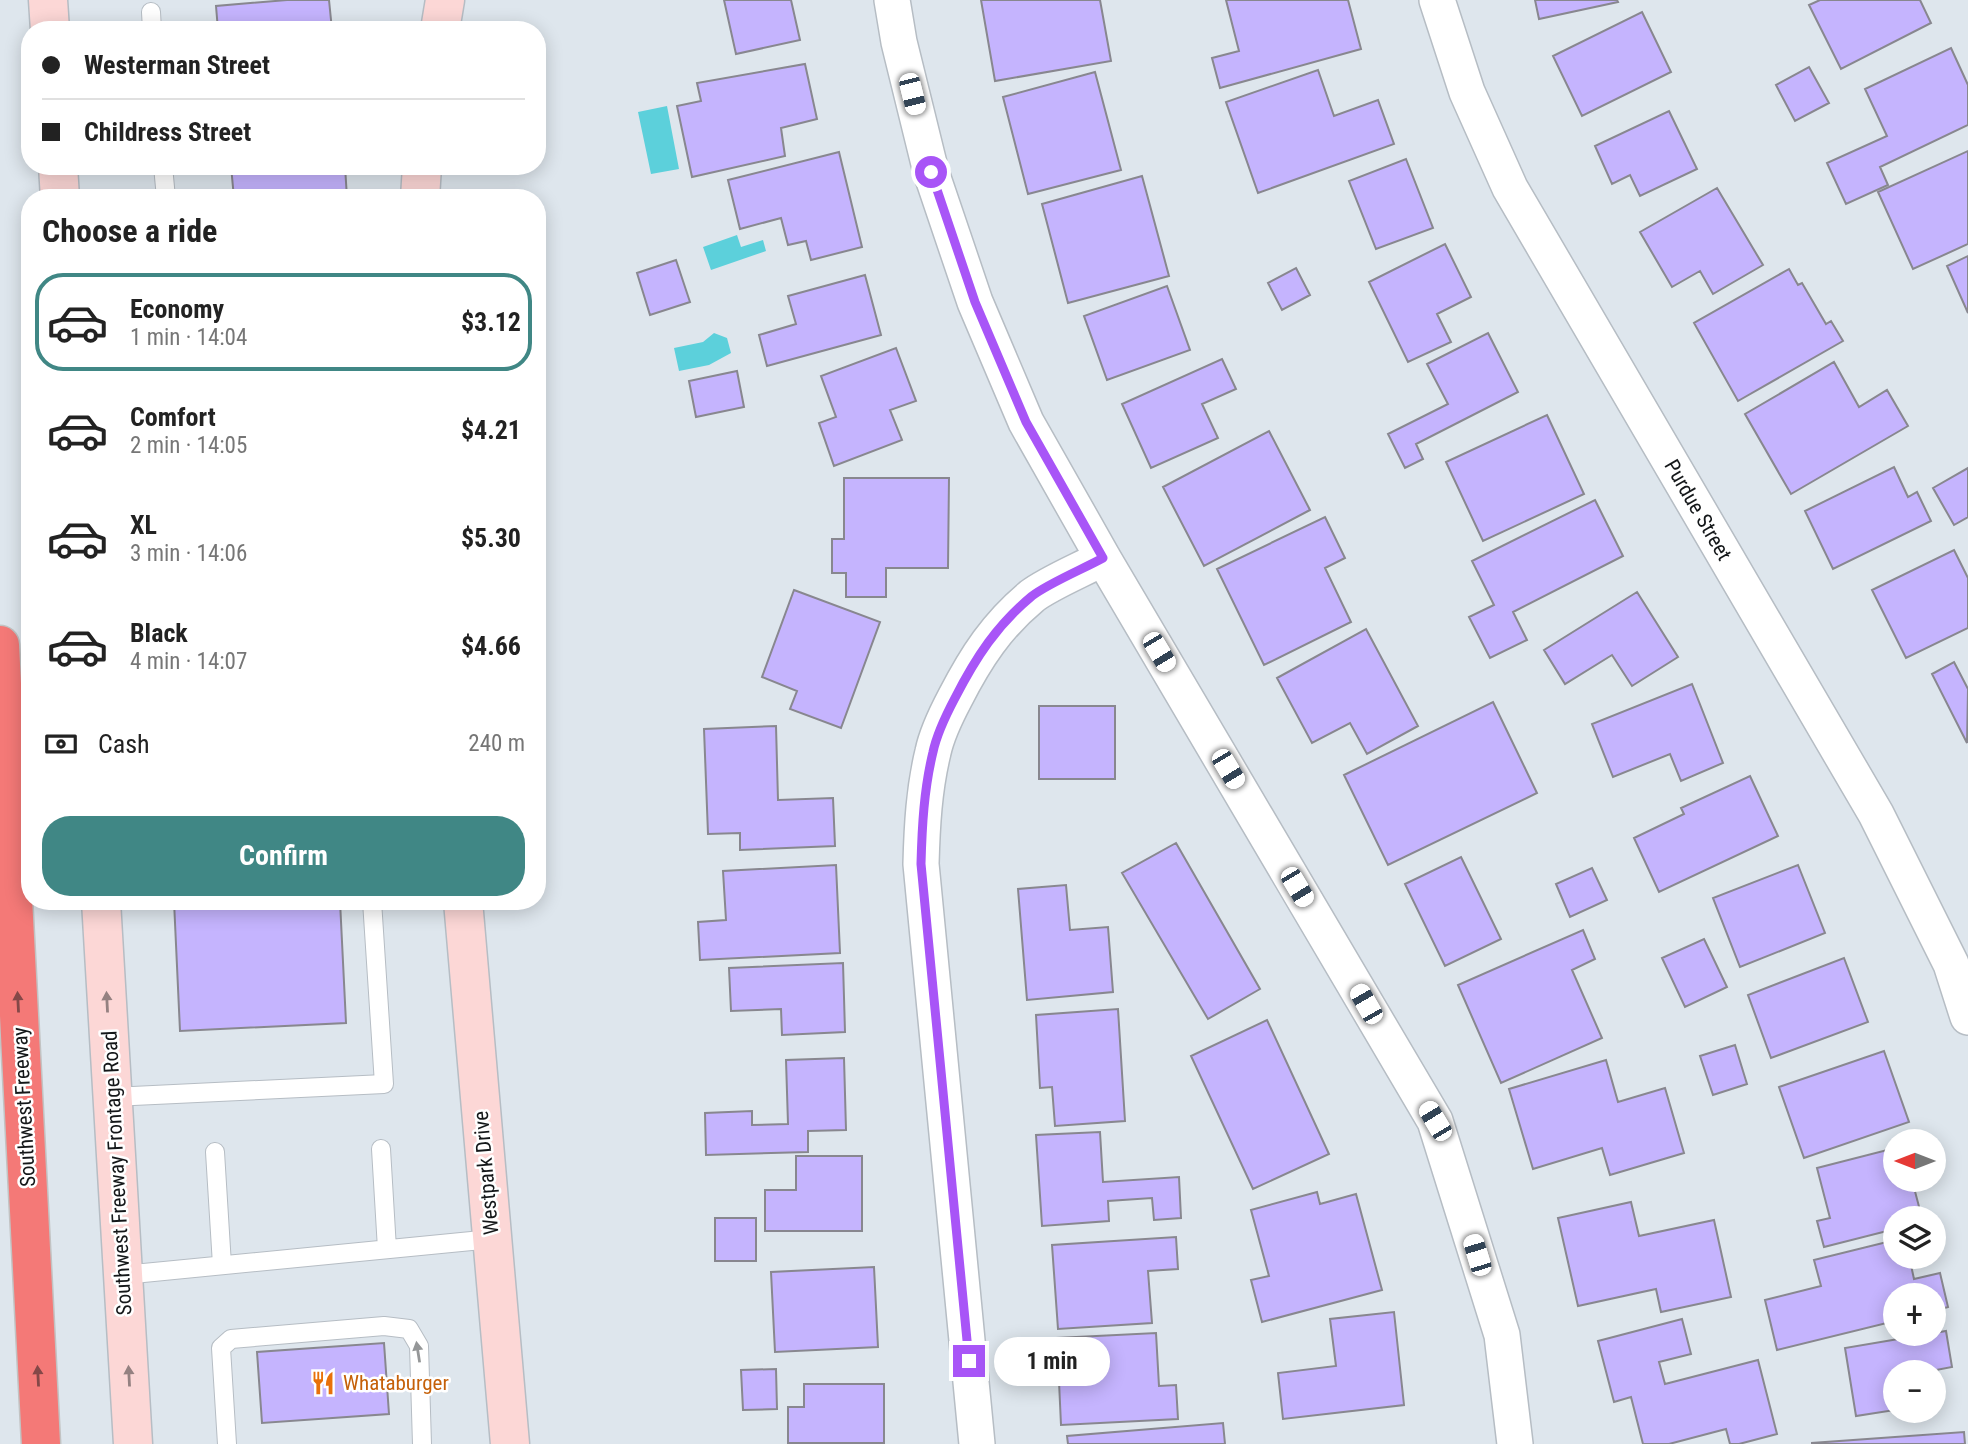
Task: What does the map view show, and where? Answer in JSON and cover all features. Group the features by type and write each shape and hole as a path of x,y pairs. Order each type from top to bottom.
{"highway":[{"name":"Southwest Freeway","path":"0,645 41,1444"}],"main road":[{"path":"48,0 49,21"},
{"path":"442,21 445,0"},
{"name":"Southwest Freeway Frontage Road","path":"102,910 133,1444"},
{"name":"Westpark Drive","path":"464,910 510,1444"}],"street":[{"path":"892,0 899,42 931,172 975,302 1026,422 1103,558 1435,1121 1502,1335 1515,1444"},
{"name":"Purdue Street","path":"1437,0 1467,92 1510,188 1877,814 1951,964 1968,1017"},
{"path":"977,1444 921,864 922,823 927,787 933,750 944,720 974,661 1000,625 1035,594 1103,558"}],"lane":[{"path":"112,1097 384,1084 373,910"},
{"path":"381,1149 387,1249"},
{"path":"215,1152 222,1265"},
{"path":"123,1275 492,1238"},
{"path":"227,1444 220,1348 231,1339 384,1326 409,1329 419,1346 422,1444"}],"water":[{"path":"667,106 679,169 651,174 638,112"},
{"path":"737,235 741,247 763,240 766,251 711,270 703,247"},
{"path":"714,333 727,338 731,353 709,365 679,371 674,348 703,342"}],"building":[{"path":"287,0 329,0 331,21 217,21 216,6"},
{"path":"724,0 791,0 800,40 736,54"},
{"path":"981,0 1100,0 1111,61 995,81"},
{"path":"1226,0 1348,0 1361,49 1220,88 1212,58 1239,51"},
{"path":"1535,0 1617,0 1618,2 1539,19"},
{"path":"1820,0 1920,0 1931,23 1841,69 1809,5"},
{"path":"1642,12 1671,72 1582,116 1553,56"},
{"path":"1951,48 1968,85 1968,125 1880,167 1888,185 1846,204 1827,163 1887,136 1865,89"},
{"path":"805,64 817,119 781,128 785,156 692,177 677,106 701,101 697,83"},
{"path":"1809,67 1829,103 1795,121 1776,85"},
{"path":"1318,70 1334,116 1378,100 1394,144 1258,193 1226,102"},
{"path":"1095,72 1121,170 1028,194 1003,97"},
{"path":"1669,111 1697,169 1640,196 1630,175 1612,184 1595,146"},
{"path":"1968,151 1968,244 1913,269 1878,192"},
{"path":"839,152 862,247 811,260 806,241 788,245 781,218 740,229 728,180"},
{"path":"1406,159 1433,228 1376,249 1349,181"},
{"path":"232,175 346,175 346,189 233,189"},
{"path":"1142,176 1169,276 1068,303 1042,204"},
{"path":"1717,188 1763,265 1713,294 1700,271 1672,287 1640,232"},
{"path":"1445,244 1471,297 1437,314 1451,342 1408,362 1369,282"},
{"path":"1968,256 1968,313 1947,266"},
{"path":"676,260 690,302 650,315 637,273"},
{"path":"1296,268 1310,295 1282,310 1268,283"},
{"path":"1789,269 1798,285 1802,283 1826,324 1831,321 1843,341 1738,401 1694,323"},
{"path":"865,275 881,335 767,366 759,335 796,324 788,296"},
{"path":"1167,286 1190,350 1107,380 1084,316"},
{"path":"1488,333 1518,392 1416,444 1423,459 1405,468 1388,434 1448,404 1427,364"},
{"path":"896,348 916,401 890,410 902,440 834,466 819,423 836,417 821,376"},
{"path":"1222,359 1236,389 1202,404 1218,438 1151,468 1122,404"},
{"path":"1834,362 1859,407 1887,390 1908,426 1791,494 1745,414"},
{"path":"737,371 744,407 696,417 689,381"},
{"path":"1547,415 1584,494 1483,541 1446,462"},
{"path":"1269,431 1310,510 1204,566 1163,487"},
{"path":"1894,467 1908,497 1917,492 1931,521 1833,569 1805,511"},
{"path":"1968,468 1968,517 1954,525 1933,488"},
{"path":"844,478 949,478 948,568 886,568 886,597 846,597 846,573 832,573 832,539 844,539"},
{"path":"1595,500 1623,556 1513,612 1527,640 1490,658 1469,617 1494,605 1472,561"},
{"path":"1325,517 1345,558 1325,568 1351,622 1264,665 1217,569"},
{"path":"1954,550 1968,578 1968,628 1906,658 1872,590"},
{"path":"794,590 880,622 841,728 790,709 797,691 762,677"},
{"path":"1637,592 1678,657 1632,686 1612,655 1565,684 1544,650"},
{"path":"1366,629 1418,726 1367,754 1350,723 1312,743 1277,678"},
{"path":"1954,662 1968,689 1967,743 1932,674"},
{"path":"1692,684 1723,763 1681,781 1670,754 1613,777 1592,724"},
{"path":"1493,702 1537,793 1388,865 1344,775"},
{"path":"1039,706 1115,706 1115,779 1039,779"},
{"path":"776,726 778,800 833,798 835,846 740,850 740,833 708,834 704,729"},
{"path":"1750,776 1778,836 1659,892 1634,838 1684,814 1681,808"},
{"path":"1176,843 1260,989 1208,1019 1122,873"},
{"path":"1461,857 1501,939 1445,966 1405,884"},
{"path":"836,865 840,953 700,960 698,922 726,920 723,871"},
{"path":"1798,865 1825,933 1740,967 1713,898"},
{"path":"1592,868 1607,900 1570,917 1556,884"},
{"path":"1066,885 1070,930 1108,927 1113,992 1027,1000 1018,889"},
{"path":"174,910 340,910 346,1023 180,1031"},
{"path":"1583,930 1595,959 1572,970 1602,1038 1501,1083 1458,985"},
{"path":"1704,939 1727,987 1685,1007 1662,958"},
{"path":"1844,958 1868,1022 1771,1058 1748,995"},
{"path":"843,963 845,1032 782,1035 781,1009 731,1011 729,968"},
{"path":"1118,1009 1125,1121 1055,1126 1052,1087 1040,1088 1036,1015"},
{"path":"1267,1020 1329,1154 1253,1189 1191,1056"},
{"path":"1735,1045 1747,1084 1713,1095 1700,1056"},
{"path":"1884,1051 1909,1122 1804,1158 1779,1087"},
{"path":"844,1058 846,1130 808,1131 808,1152 706,1155 705,1113 752,1111 752,1125 788,1124 786,1060"},
{"path":"1606,1060 1618,1102 1665,1088 1684,1153 1610,1175 1602,1148 1533,1169 1509,1089"},
{"path":"1100,1132 1103,1182 1179,1177 1181,1218 1154,1220 1152,1198 1108,1201 1109,1221 1042,1226 1036,1135"},
{"path":"1883,1151 1883,1192 1915,1192 1919,1206 1883,1206 1883,1232 1824,1247 1817,1221 1830,1218 1817,1168"},
{"path":"796,1156 862,1156 862,1231 765,1231 765,1190 796,1190"},
{"path":"1317,1192 1320,1204 1356,1194 1382,1290 1262,1322 1251,1280 1269,1276 1251,1210"},
{"path":"1631,1202 1639,1236 1714,1220 1731,1297 1661,1312 1656,1289 1578,1306 1558,1218"},
{"path":"715,1218 756,1218 756,1261 715,1261"},
{"path":"1176,1237 1178,1269 1148,1271 1152,1323 1058,1329 1052,1245"},
{"path":"1883,1243 1883,1269 1912,1269 1914,1279 1940,1273 1942,1283 1883,1283 1883,1324 1777,1350 1765,1300 1821,1286 1814,1260"},
{"path":"874,1267 878,1347 775,1352 771,1272"},
{"path":"1394,1312 1404,1405 1283,1419 1278,1373 1336,1366 1330,1319"},
{"path":"1682,1319 1691,1354 1659,1362 1665,1384 1758,1360 1777,1434 1730,1444 1726,1429 1669,1444 1643,1444 1631,1397 1614,1402 1598,1341"},
{"path":"1946,1331 1952,1367 1946,1368 1946,1360 1883,1360 1883,1412 1856,1416 1845,1348 1883,1342 1883,1346 1946,1346"},
{"path":"1156,1333 1159,1386 1176,1385 1178,1419 1061,1425 1057,1338"},
{"name":"Whataburger","path":"384,1343 389,1414 262,1423 257,1352"},
{"path":"776,1369 777,1409 743,1410 741,1370"},
{"path":"804,1384 884,1384 884,1443 788,1443 788,1407 804,1407"},
{"path":"1223,1423 1225,1444 1068,1444 1067,1436"},
{"path":"1964,1432 1965,1444 1812,1444 1812,1443"}],"place":[{"name":"Whataburger","path":"323,1383"}],"route":[{"path":"931,172 975,302 1026,422 1103,558 1035,594 1000,625 974,661 944,720 933,750 922,823 921,864 969,1361"}]}
